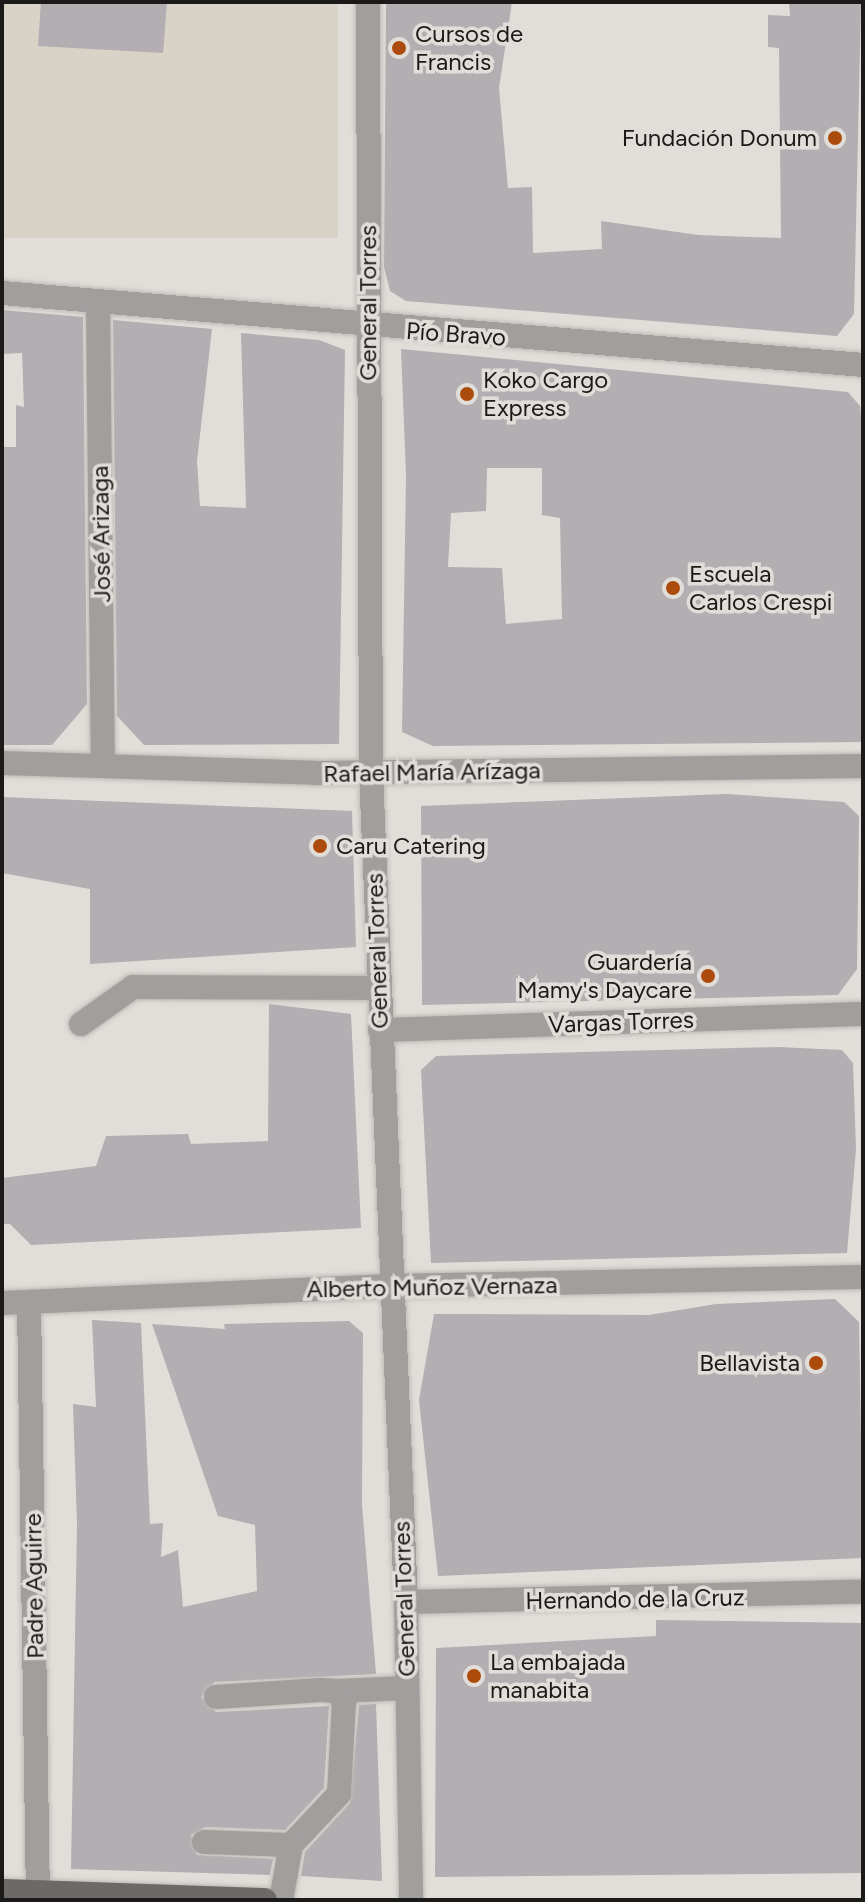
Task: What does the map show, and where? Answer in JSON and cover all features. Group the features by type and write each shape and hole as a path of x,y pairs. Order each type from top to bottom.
{"main road":[{"path":"2,1891 38,1896 265,1900"}],"street":[{"name":"General Torres","path":"368,2 371,773 389,1286 406,1602 411,1900"},
{"name":"Pío Bravo","path":"2,293 368,328 863,365"},
{"name":"José Arizaga","path":"98,302 103,765"},
{"name":"Rafael María Arízaga","path":"2,763 371,773 863,766"},
{"path":"81,1024 133,987 377,988"},
{"name":"Vargas Torres","path":"380,1030 863,1014"},
{"name":"Alberto Muñoz Vernaza","path":"2,1303 389,1286 863,1277"},
{"path":"2,1287 29,1302"},
{"name":"Padre Aguirre","path":"29,1302 38,1896"},
{"name":"Hernando de la Cruz","path":"406,1602 863,1592"},
{"path":"216,1697 407,1688"},
{"path":"281,1900 291,1845 339,1794 346,1726 338,1691"},
{"path":"204,1842 291,1845"}],"shaded area":[{"path":"2,2 338,2 338,238 2,238"}],"building":[{"path":"41,2 167,2 163,53 38,46"},
{"path":"386,2 512,2 499,88 508,188 532,187 533,253 602,249 601,221 698,235 781,238 779,48 768,47 768,15 790,16 789,2 861,2 854,314 837,336 406,301 390,291 384,267"},
{"path":"2,310 83,317 87,704 52,745 2,745 2,447 16,447 16,405 24,407 22,353 2,354"},
{"path":"113,320 212,329 197,461 200,506 246,508 241,333 319,340 345,350 339,744 144,745 117,716"},
{"path":"401,349 848,392 860,406 863,438 863,742 433,746 402,732 406,475","holes":["487,468 542,468 542,515 560,518 562,619 506,624 502,568 448,567 451,513 486,511"]},
{"path":"727,794 844,802 859,816 857,969 838,995 422,1005 421,806"},
{"path":"2,797 352,811 356,947 90,964 90,889 2,873"},
{"path":"269,1004 351,1014 361,1228 31,1245 10,1224 2,1224 2,1178 96,1166 106,1136 188,1134 191,1144 268,1141"},
{"path":"778,1047 842,1050 853,1063 856,1149 847,1253 431,1263 421,1070 436,1056"},
{"path":"835,1299 859,1322 863,1558 438,1576 419,1400 434,1314 649,1315 716,1304"},
{"path":"92,1320 141,1323 150,1524 163,1523 161,1557 178,1550 183,1607 257,1591 255,1525 218,1516 152,1324 225,1329 224,1324 349,1321 363,1333 362,1505 376,1674 215,1682 201,1697 216,1712 329,1706 324,1788 285,1830 205,1827 191,1835 197,1855 273,1859 270,1875 71,1869 77,1523 73,1404 96,1407"},
{"path":"656,1620 863,1623 863,1873 435,1877 436,1648 656,1636"},
{"path":"376,1704 382,1881 301,1876 305,1852 350,1803 359,1705"}],"place":[{"name":"Cursos de Francis","path":"399,48"},
{"name":"Fundación Donum","path":"835,138"},
{"name":"Koko Cargo Express","path":"467,394"},
{"name":"Escuela Carlos Crespi","path":"673,588"},
{"name":"Caru Catering","path":"320,846"},
{"name":"Guardería Mamy's Daycare","path":"708,976"},
{"name":"Bellavista","path":"816,1363"},
{"name":"La embajada manabita","path":"474,1676"}]}
